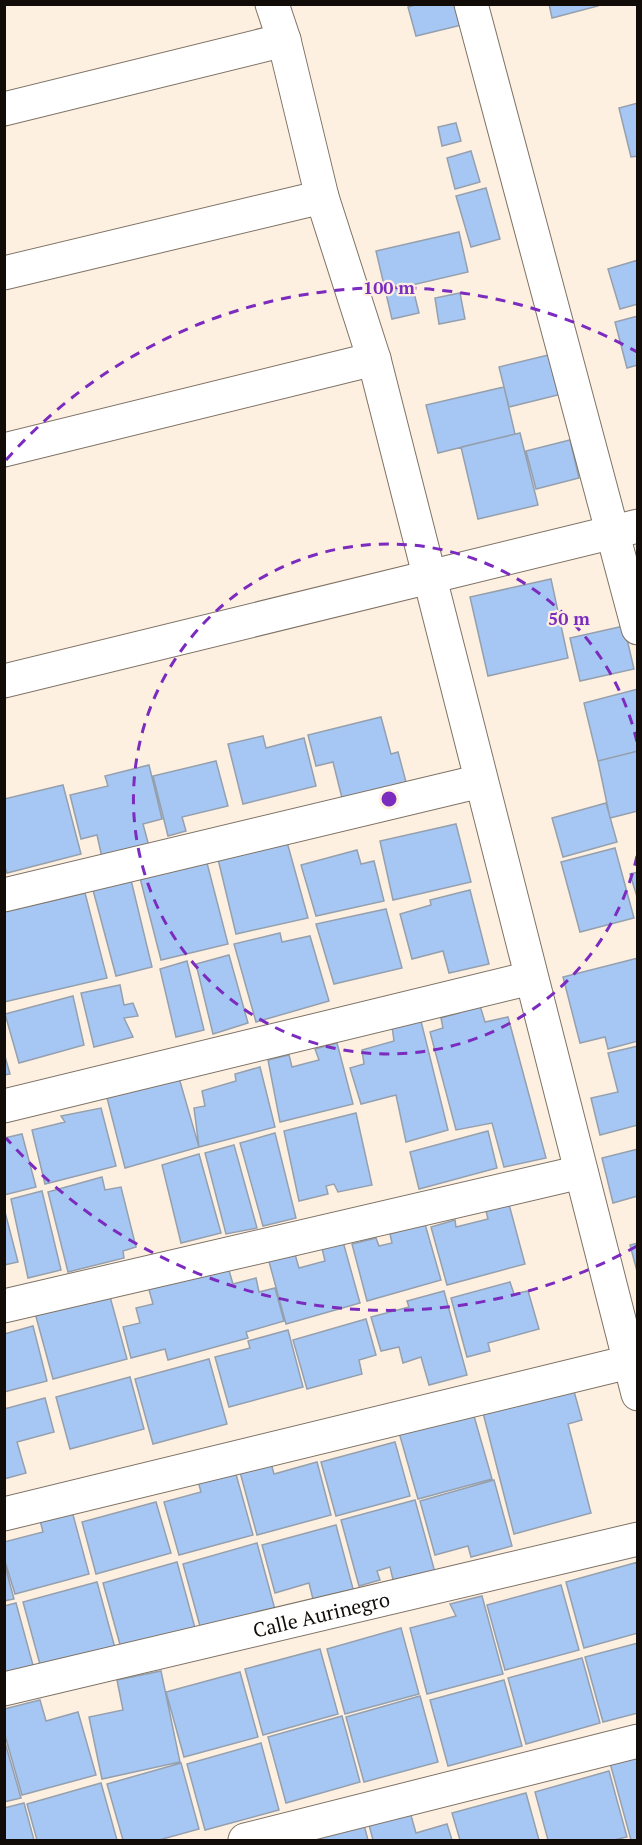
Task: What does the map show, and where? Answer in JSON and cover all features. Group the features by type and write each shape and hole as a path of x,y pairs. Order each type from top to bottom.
{"street":[{"path":"272,4 284,40 322,196 374,359 638,1394"},
{"path":"471,4 624,530 638,628"},
{"path":"4,110 284,40"},
{"path":"4,273 322,196"},
{"path":"4,450 374,359"},
{"path":"4,681 624,530"},
{"path":"4,894 481,781"},
{"path":"4,1106 531,978"},
{"path":"4,1306 581,1172"},
{"path":"4,1514 629,1362"},
{"name":"Calle Aurinegro","path":"4,1689 638,1539"},
{"path":"245,1840 638,1742"}],"building":[{"path":"419,4 465,4 470,23 416,36 408,7"},
{"path":"549,4 598,4 598,6 552,18"},
{"path":"638,103 638,156 631,157 619,108"},
{"path":"456,123 461,141 442,146 438,127"},
{"path":"471,151 480,182 455,189 447,158"},
{"path":"486,188 500,239 471,247 456,196"},
{"path":"459,232 468,272 412,285 419,313 392,319 376,251"},
{"path":"638,260 638,304 620,309 608,269"},
{"path":"460,293 465,319 439,324 435,298"},
{"path":"638,316 638,365 627,368 615,322"},
{"path":"561,352 570,392 509,407 499,367"},
{"path":"504,387 515,434 438,453 426,405"},
{"path":"520,433 538,505 478,519 461,447"},
{"path":"570,440 579,478 536,489 526,451"},
{"path":"551,579 568,658 488,676 470,597"},
{"path":"624,626 634,669 580,681 570,638"},
{"path":"638,689 638,751 598,761 584,703"},
{"path":"381,717 391,754 398,752 406,782 342,798 333,762 316,766 308,735"},
{"path":"263,736 266,748 304,738 316,786 243,804 228,744"},
{"path":"638,751 638,811 610,818 598,761"},
{"path":"216,761 228,806 182,817 186,831 168,836 153,776"},
{"path":"149,765 162,819 143,824 150,850 103,862 97,835 81,839 70,795 108,786 105,776"},
{"path":"63,785 81,854 7,873 4,865 4,799"},
{"path":"606,803 617,842 563,857 552,818"},
{"path":"456,824 471,882 393,900 380,841"},
{"path":"287,842 308,918 236,934 218,859"},
{"path":"615,848 634,918 580,932 561,862"},
{"path":"357,850 361,864 374,861 384,901 316,916 301,865"},
{"path":"207,863 228,944 161,960 140,878"},
{"path":"638,872 638,900 630,874"},
{"path":"131,880 152,967 116,976 93,890"},
{"path":"470,890 489,964 449,973 443,951 412,959 400,914 431,905 430,900"},
{"path":"85,893 107,978 4,1002 4,912"},
{"path":"386,909 402,968 334,984 316,924"},
{"path":"280,933 282,942 310,936 329,1001 256,1022 234,944"},
{"path":"229,955 248,1023 213,1034 196,964"},
{"path":"638,958 638,1041 608,1049 605,1037 580,1043 563,977"},
{"path":"187,961 204,1030 176,1037 160,969"},
{"path":"120,985 124,1005 133,1003 138,1016 124,1018 133,1037 94,1047 81,993"},
{"path":"73,996 84,1045 19,1063 5,1014"},
{"path":"478,999 485,1022 508,1017 546,1158 504,1167 492,1123 456,1130 430,1032 443,1028 441,1018 459,1013 457,1003"},
{"path":"419,1013 448,1130 406,1142 396,1095 361,1104 350,1068 364,1064 362,1050 394,1041 391,1019"},
{"path":"337,1043 353,1104 280,1122 268,1060 289,1055 292,1067 319,1060 315,1049"},
{"path":"638,1046 638,1125 600,1135 591,1098 618,1092 608,1053"},
{"path":"4,1053 10,1074 4,1075"},
{"path":"260,1067 275,1127 199,1147 194,1108 205,1106 202,1091 236,1081 235,1074"},
{"path":"177,1071 199,1147 125,1168 105,1090"},
{"path":"101,1108 116,1166 45,1184 32,1130 65,1122 61,1116"},
{"path":"356,1113 372,1185 338,1192 334,1184 326,1186 328,1194 299,1201 284,1131"},
{"path":"488,1131 497,1168 419,1189 410,1152"},
{"path":"275,1133 296,1218 263,1226 240,1143"},
{"path":"22,1134 36,1187 4,1195 4,1138"},
{"path":"234,1145 257,1228 226,1234 205,1153"},
{"path":"638,1149 638,1196 613,1203 602,1158"},
{"path":"199,1154 221,1233 181,1243 162,1165"},
{"path":"102,1177 105,1190 121,1187 136,1247 123,1251 124,1258 68,1272 48,1192"},
{"path":"42,1191 61,1270 28,1278 11,1199"},
{"path":"507,1197 525,1264 447,1285 431,1227 455,1220 456,1227 488,1219 484,1203"},
{"path":"4,1212 18,1262 4,1265"},
{"path":"425,1224 441,1280 367,1301 352,1244 376,1238 379,1246 392,1243 390,1234"},
{"path":"342,1238 360,1303 286,1324 268,1258 294,1251 299,1268 325,1261 321,1244"},
{"path":"638,1243 638,1275 630,1245"},
{"path":"225,1257 233,1284 256,1278 259,1292 275,1288 284,1321 246,1332 248,1338 168,1360 165,1349 131,1358 123,1327 140,1323 136,1308 153,1304 146,1279"},
{"path":"510,1282 514,1294 528,1291 539,1329 488,1343 490,1351 467,1357 451,1298"},
{"path":"444,1291 467,1375 429,1385 421,1357 403,1363 399,1347 381,1351 371,1317 409,1307 407,1301"},
{"path":"109,1293 127,1359 53,1379 35,1313"},
{"path":"366,1319 376,1355 359,1360 362,1374 307,1389 293,1340"},
{"path":"33,1326 47,1381 4,1392 4,1334"},
{"path":"288,1330 303,1387 229,1407 215,1357 250,1348 248,1341"},
{"path":"209,1359 227,1424 153,1444 135,1379"},
{"path":"130,1377 144,1429 70,1449 56,1397"},
{"path":"570,1377 582,1420 568,1424 591,1513 514,1534 480,1401"},
{"path":"45,1398 54,1432 17,1442 26,1473 4,1479 4,1409"},
{"path":"470,1402 492,1479 418,1499 396,1422"},
{"path":"395,1442 410,1496 336,1516 321,1462"},
{"path":"268,1452 274,1474 317,1462 331,1515 257,1535 237,1461"},
{"path":"232,1460 253,1535 179,1555 164,1502 201,1492 195,1470"},
{"path":"494,1480 512,1546 471,1557 468,1546 435,1555 420,1501"},
{"path":"69,1500 89,1574 15,1594 4,1558 4,1542 43,1532 37,1509"},
{"path":"415,1500 436,1576 395,1588 390,1567 377,1571 380,1580 359,1586 341,1520"},
{"path":"156,1502 171,1553 96,1574 82,1522"},
{"path":"336,1525 356,1600 316,1611 309,1583 275,1593 262,1545"},
{"path":"257,1543 277,1617 203,1637 183,1564"},
{"path":"4,1562 14,1599 4,1601"},
{"path":"177,1562 195,1628 121,1648 103,1583"},
{"path":"638,1562 638,1633 584,1648 566,1582"},
{"path":"97,1582 115,1648 41,1668 23,1602"},
{"path":"561,1585 579,1650 505,1670 487,1605"},
{"path":"482,1596 503,1674 427,1694 410,1628 456,1616 450,1604"},
{"path":"16,1603 34,1669 4,1677 4,1606"},
{"path":"401,1628 419,1694 345,1714 327,1649"},
{"path":"638,1643 638,1713 603,1722 585,1657"},
{"path":"320,1649 338,1714 263,1735 245,1669"},
{"path":"582,1658 600,1723 526,1744 508,1678"},
{"path":"161,1671 180,1762 102,1779 89,1717 123,1710 117,1680"},
{"path":"240,1672 258,1737 184,1757 166,1692"},
{"path":"504,1680 522,1746 448,1766 430,1700"},
{"path":"420,1696 438,1762 364,1782 346,1717"},
{"path":"40,1700 46,1721 78,1712 96,1775 22,1795 4,1732 4,1709"},
{"path":"342,1716 360,1782 286,1803 268,1737"},
{"path":"4,1739 21,1798 4,1802"},
{"path":"261,1743 279,1810 205,1830 187,1764"},
{"path":"638,1755 638,1840 631,1840 610,1763"},
{"path":"181,1763 199,1829 159,1840 123,1840 107,1784"},
{"path":"609,1771 627,1837 614,1840 548,1840 535,1792"},
{"path":"101,1783 117,1840 37,1840 27,1804"},
{"path":"526,1793 539,1840 460,1840 452,1813"},
{"path":"24,1803 34,1840 4,1840 4,1808"},
{"path":"410,1812 416,1833 447,1824 452,1840 373,1840 369,1825"},
{"path":"364,1825 368,1840 307,1840"}]}
